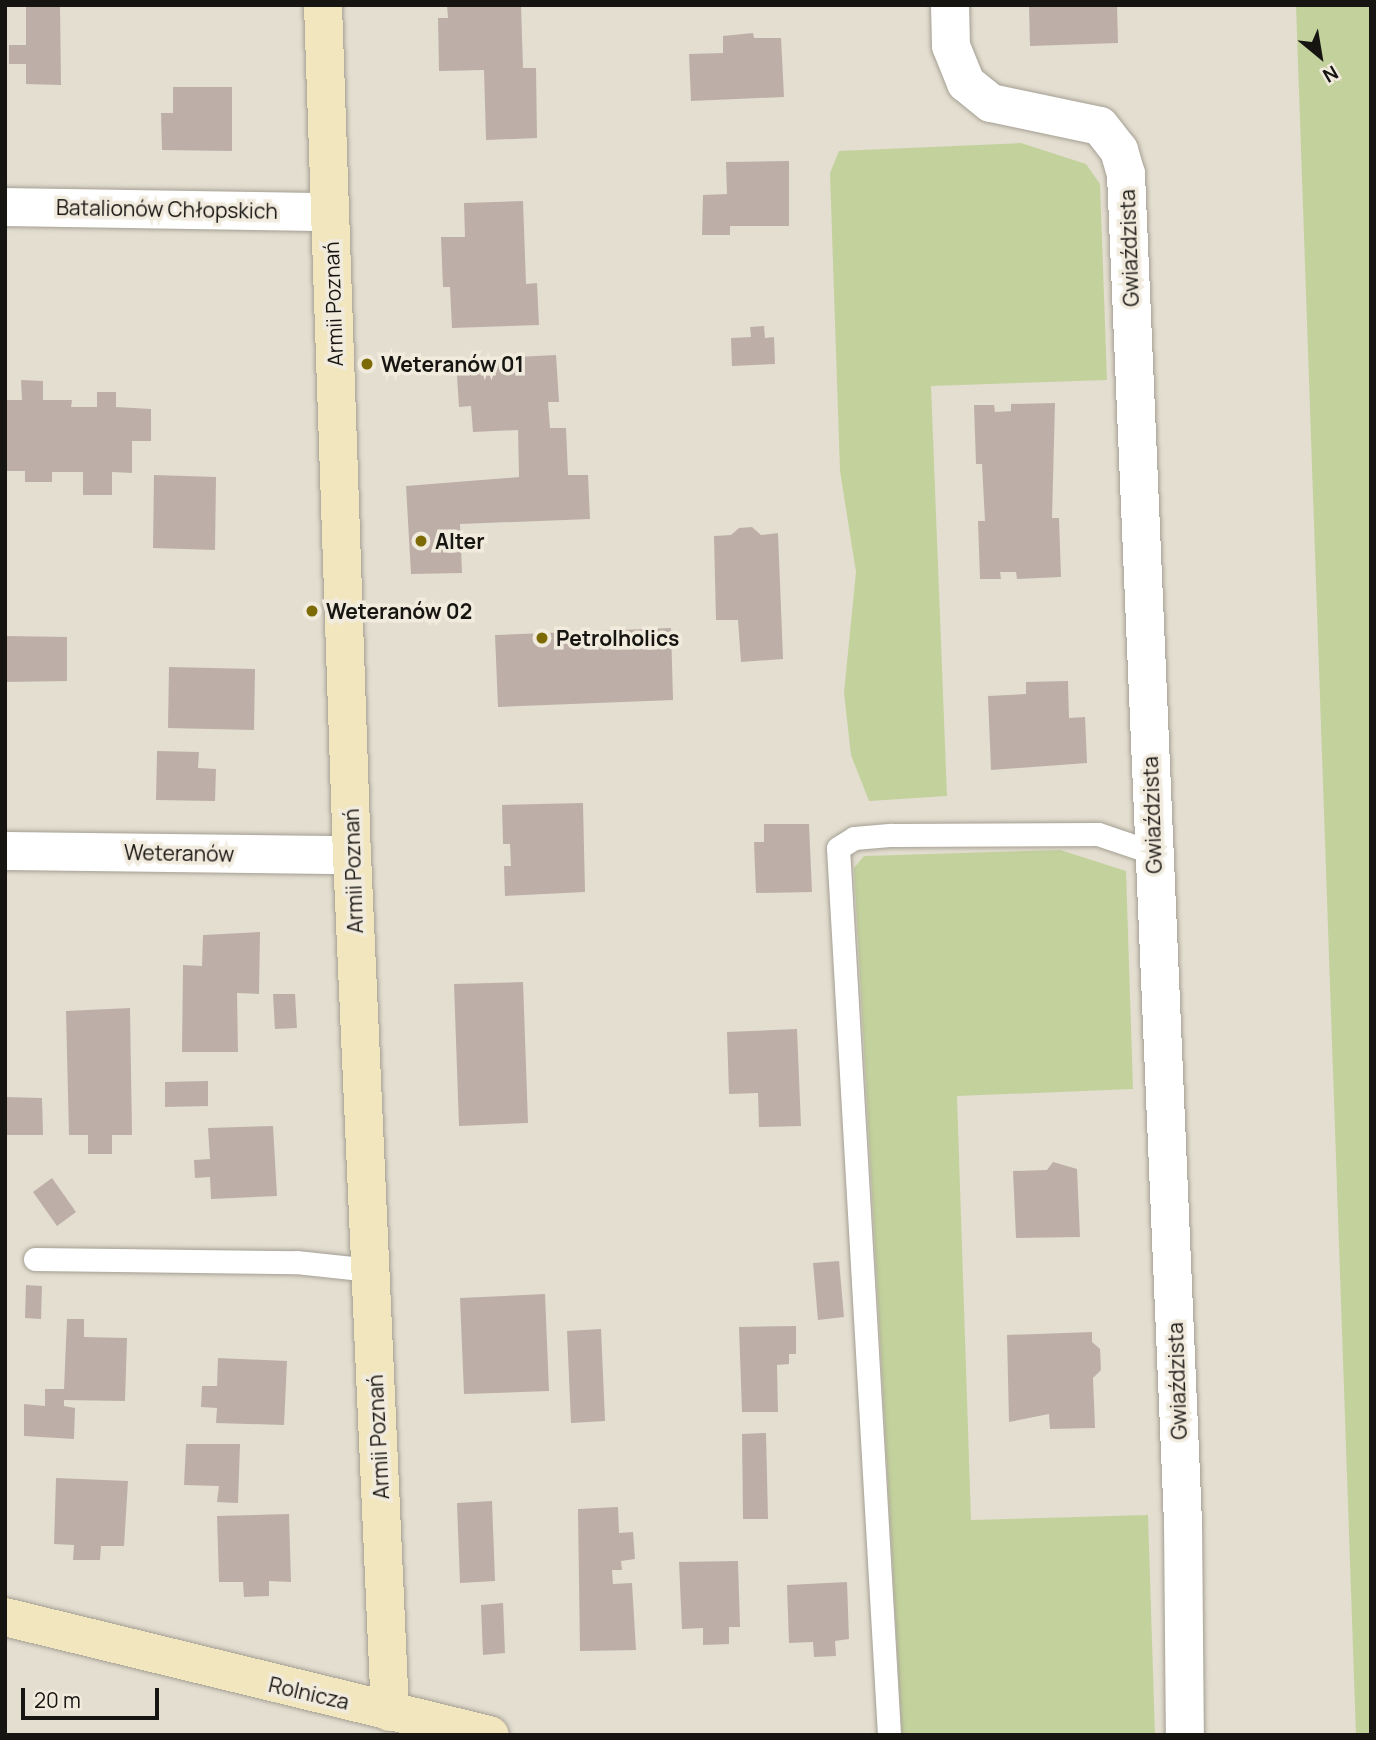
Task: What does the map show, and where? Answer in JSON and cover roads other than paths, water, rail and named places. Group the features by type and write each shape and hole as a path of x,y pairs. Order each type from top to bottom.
{"street":[{"name":"Armii Poznań","path":"323,5 352,855 393,1723"},
{"name":"Gwiaździsta","path":"950,5 951,46 966,83 990,103 1100,126 1119,150 1126,174 1183,1521 1185,1735"},
{"name":"Batalionów Chłopskich","path":"5,208 330,212"},
{"name":"Weteranów","path":"5,851 352,855"},
{"name":"Rolnicza","path":"5,1618 393,1723 490,1735"}],"lane":[{"path":"889,1735 838,848 854,838 892,835 1098,834 1154,853"},
{"path":"35,1259 296,1262 371,1270"}],"place":[{"name":"Weteranów 01","path":"367,364"},
{"name":"Alter","path":"421,541"},
{"name":"Weteranów 02","path":"312,611"},
{"name":"Petrolholics","path":"542,638"}]}
